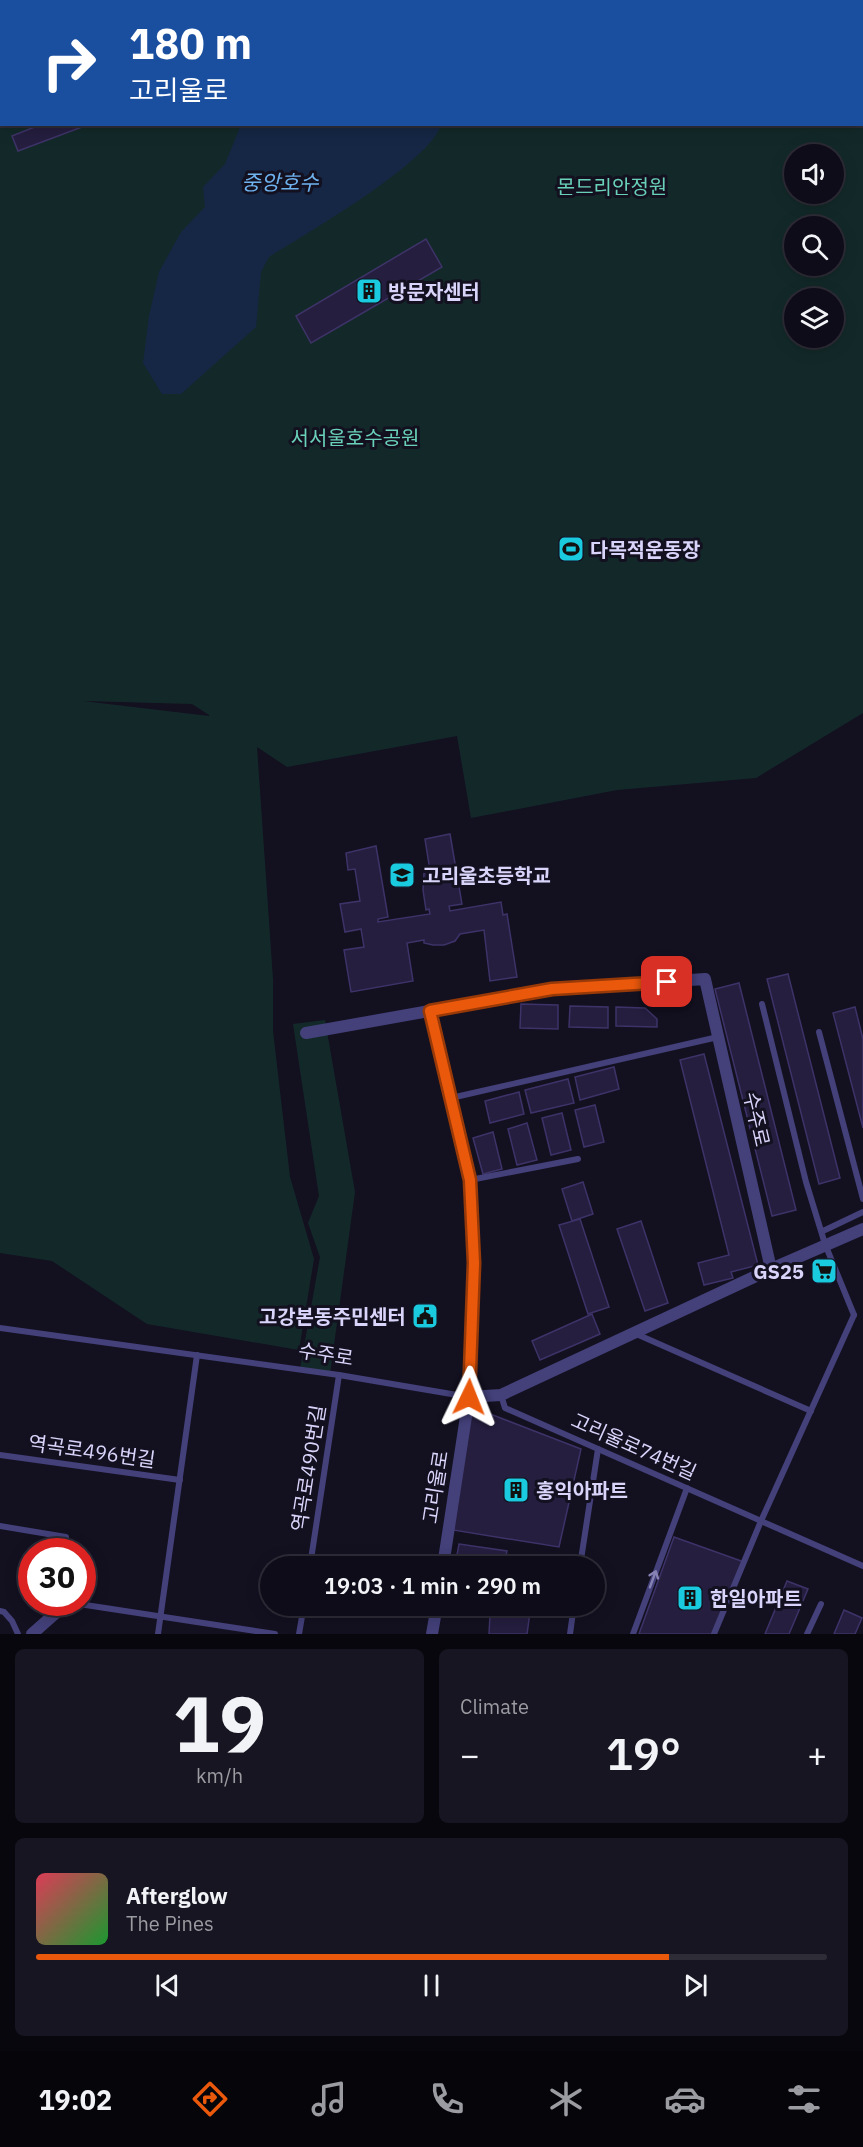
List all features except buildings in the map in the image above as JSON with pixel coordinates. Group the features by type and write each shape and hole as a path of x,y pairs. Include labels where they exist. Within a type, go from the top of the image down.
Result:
{"street":[{"name":"수주로","path":"430,1011 552,989 705,979 771,1269"},
{"path":"306,1033 430,1011"},
{"name":"고리울로","path":"430,1011 470,1180 474,1263 469,1397 445,1556"},
{"name":"수주로","path":"469,1397 501,1395 825,1244 863,1229"},
{"path":"33,1634 53,1616"},
{"path":"432,1634 435,1616"}],"lane":[{"path":"762,1004 806,1182 823,1231 825,1244 854,1315 863,1319"},
{"path":"819,1032 863,1199"},
{"path":"451,1098 718,1037"},
{"path":"470,1180 578,1159"},
{"path":"823,1231 863,1212"},
{"path":"714,1634 761,1521 854,1315"},
{"name":"수주로","path":"0,1328 197,1354 469,1397"},
{"path":"634,1333 811,1411"},
{"name":"역곡로496번길","path":"158,1634 197,1354"},
{"name":"역곡로490번길","path":"312,1556 339,1375"},
{"name":"고리울로74번길","path":"501,1395 506,1408 863,1566"},
{"path":"582,1556 598,1449"},
{"name":"역곡로496번길","path":"0,1455 180,1480"},
{"path":"633,1634 687,1488"},
{"path":"0,1526 66,1538"},
{"path":"807,1634 821,1604"},
{"path":"96,1607 274,1634"},
{"path":"0,1611 12,1621 18,1634"},
{"path":"299,1634 302,1616"},
{"path":"570,1634 572,1616"}],"green space":[{"name":"서서울호수공원","path":"0,126 863,126 863,713 756,778 617,790 471,818 457,736 287,767 257,747 273,979 273,1031 290,1177 314,1259 299,1350 147,1324 52,1261 0,1253","holes":["83,701 192,704 209,716"]},
{"path":"325,1020 355,1192 330,1374 300,1369 320,1257 308,1223 319,1196 293,1024"}],"water":[{"name":"중앙호수","path":"241,126 440,126 432,141 391,177 337,215 269,257 261,272 256,327 181,394 162,394 143,363 149,316 159,272 181,232 205,207 203,187 225,164"}],"place":[{"name":"방문자센터","path":"369,291"},
{"name":"다목적운동장","path":"571,549"},
{"name":"고리울초등학교","path":"402,875"},
{"name":"GS25","path":"824,1271"},
{"name":"고강본동주민센터","path":"425,1316"},
{"name":"홍익아파트","path":"516,1490"},
{"name":"한일아파트","path":"690,1598"}],"route":[{"path":"469,1397 474,1263 470,1180 430,1011 552,989 667,982"}],"park label":[{"name":"몬드리안정원","path":"612,186"}]}
